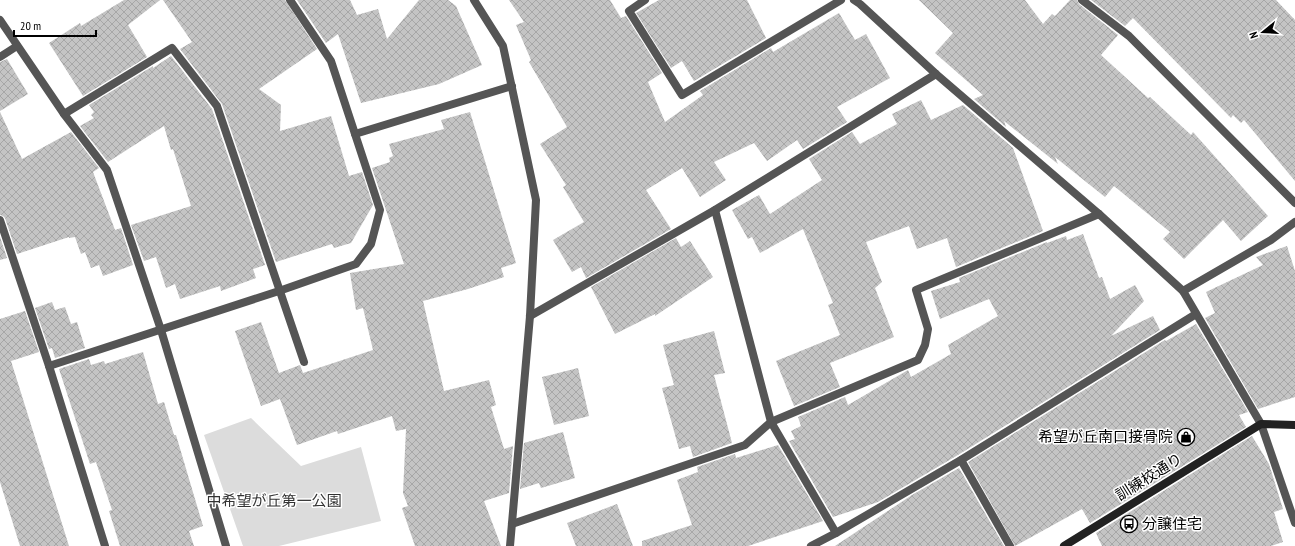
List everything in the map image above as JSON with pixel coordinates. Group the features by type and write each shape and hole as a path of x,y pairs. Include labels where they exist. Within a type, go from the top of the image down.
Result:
{"street":[{"path":"49,366 279,291 356,264 371,244 380,210 331,61 290,0"},
{"path":"474,0 503,46 536,200 530,316 510,546"},
{"path":"645,0 629,11 682,95 841,0"},
{"path":"1082,0 1129,36 1295,203"},
{"path":"859,1 936,74 1099,214 1183,291 1261,424 1295,523"},
{"path":"0,20 64,114 107,170 161,330 226,546"},
{"path":"0,57 17,46"},
{"path":"64,114 172,48 217,106 304,362"},
{"path":"530,316 715,210 936,74"},
{"path":"355,134 512,86"},
{"path":"715,210 771,422 836,533"},
{"path":"512,524 745,445 771,422 918,360 925,345 928,329 916,290 1099,214"},
{"path":"0,220 49,366 105,546"},
{"path":"1183,291 1271,240 1295,222"},
{"path":"811,546 961,460 1196,314"},
{"path":"1261,424 1295,425"},
{"name":"訓練校通り","path":"1064,546 1261,424"},
{"path":"961,460 1010,546"}],"green space":[{"name":"中希望が丘第一公園","path":"251,418 301,466 361,447 381,521 279,546 243,546 204,435"}],"building":[{"path":"124,0 160,0 128,25 147,57 83,96 49,43 80,23 81,26"},
{"path":"163,0 285,0 317,49 259,89 281,105 280,131 331,116 349,176 362,172 373,205 351,243 334,248 332,244 276,262 222,104 180,49 192,42"},
{"path":"297,0 350,0 357,15 378,9 387,39 419,0 448,0 456,6 482,65 439,84 361,103 338,34 326,43"},
{"path":"509,0 610,0 621,18 626,16 662,73 648,82 665,122 703,95 700,91 771,48 773,52 839,13 855,40 866,34 890,78 837,107 847,122 803,149 797,140 767,161 754,143 714,162 726,180 700,197 682,168 646,190 671,229 586,278 581,267 572,272 553,240 584,222 563,187 566,185 540,144 567,127 529,62 531,60 516,25 524,22"},
{"path":"659,0 747,0 766,38 694,81 682,61 671,68 636,13"},
{"path":"919,0 1025,0 1043,24 1052,14 1055,16 1070,0 1077,0 1079,4 1118,35 1101,55 1191,135 1193,132 1268,216 1241,241 1223,220 1184,259 1163,239 1170,232 1114,186 1105,197 1055,157 1058,164 1004,121 1006,127 974,99 983,95 935,53 953,33"},
{"path":"1091,0 1276,0 1295,20 1295,181 1244,120 1241,123 1233,115 1231,118 1133,18 1125,26"},
{"path":"171,56 212,109 265,265 253,269 256,278 221,291 220,286 180,299 175,284 166,288 156,257 144,261 131,225 191,206 164,126 108,162 80,126 94,118 91,115 94,112 89,105"},
{"path":"7,59 28,94 0,111 0,62"},
{"path":"921,100 931,120 963,105 1013,148 1043,231 956,267 947,238 917,249 909,226 866,242 882,282 875,288 894,337 830,363 840,387 794,406 776,361 840,335 828,305 833,303 803,229 760,253 752,237 748,239 732,210 759,195 770,214 822,180 809,159 852,132 860,144 897,124 892,114"},
{"path":"0,112 22,159 71,132 99,168 93,172 115,230 121,228 133,265 103,276 99,265 91,268 85,252 81,254 75,237 69,237 17,254 5,218 0,215"},
{"path":"470,112 516,263 501,268 504,277 468,289 423,301 444,391 489,380 496,405 491,407 504,449 513,446 509,493 484,501 501,546 415,546 402,508 408,506 403,493 406,429 396,431 392,416 338,434 337,431 297,445 280,399 261,406 235,331 261,322 279,373 300,365 303,373 373,350 363,308 356,310 350,273 404,264 372,168 390,162 389,158 393,156 389,144 444,129 441,120"},
{"path":"1083,234 1099,278 1102,277 1110,299 1135,285 1144,301 1111,336 1153,316 1160,330 958,455 878,502 833,517 789,441 795,439 791,431 801,426 798,417 845,397 848,405 908,370 911,377 951,354 948,345 998,316 989,299 940,319 931,291 960,282 959,278 1047,242 1066,236 1067,240"},
{"path":"0,237 7,258 0,260"},
{"path":"676,238 681,247 690,241 713,277 655,316 655,314 615,334 591,287"},
{"path":"1287,246 1295,271 1295,397 1258,409 1205,318 1215,313 1206,292 1263,265 1256,257"},
{"path":"52,302 55,310 65,307 71,324 77,322 85,348 55,358 52,348 49,349 35,308"},
{"path":"25,311 39,352 11,361 69,546 20,546 0,482 0,319"},
{"path":"1196,324 1248,412 1239,415 1246,427 1090,523 1082,509 1015,546 968,462 1165,340 1166,341"},
{"path":"714,331 725,373 714,375 732,443 693,457 690,446 679,449 662,388 674,385 663,345"},
{"path":"143,352 158,404 164,402 174,435 176,435 203,526 189,531 194,546 120,546 109,511 112,510 96,462 90,464 59,369 89,359 91,365 104,361 105,364"},
{"path":"578,368 589,416 554,425 542,377"},
{"path":"563,432 575,478 541,488 539,483 520,489 524,443"},
{"path":"1252,436 1269,464 1283,509 1274,512 1283,542 1271,546 1102,546 1096,533"},
{"path":"778,445 823,521 748,546 642,546 642,541 692,525 677,480 698,472 697,467 735,454 736,458"},
{"path":"959,468 1004,546 835,546 912,495"},
{"path":"617,504 633,546 576,546 567,523"}],"place":[{"name":"希望が丘南口接骨院","path":"1186,437"},
{"name":"分譲住宅","path":"1129,524"}]}
